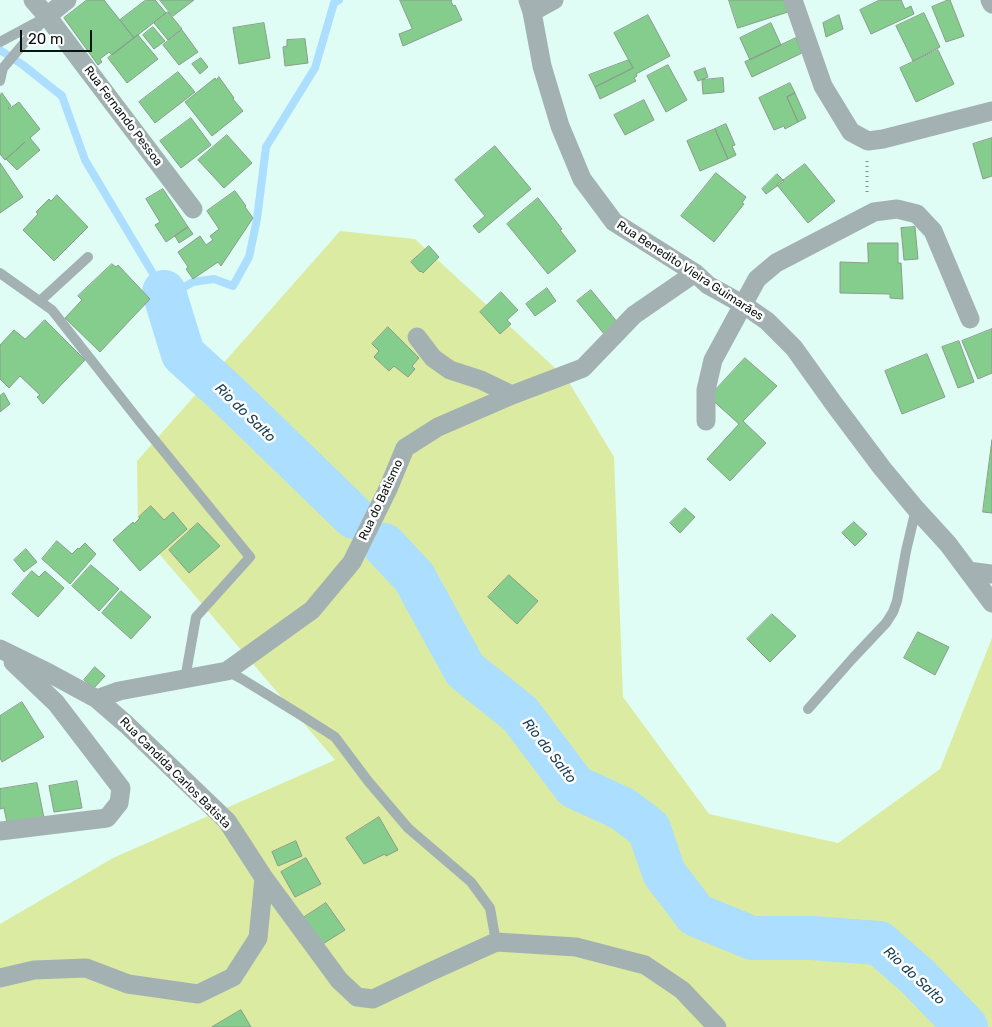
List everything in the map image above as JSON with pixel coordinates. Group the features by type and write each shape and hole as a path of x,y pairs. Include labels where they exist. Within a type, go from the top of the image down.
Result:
{"street":[{"name":"Rua Fernando Pessoa","path":"33,0 193,209"},
{"path":"47,16 67,0"},
{"path":"530,6 554,0"},
{"path":"793,0 823,86 851,132 868,141 883,139 992,111"},
{"path":"990,0 992,4"},
{"name":"Rua Benedito Vieira Guimarães","path":"530,6 542,66 560,126 582,179 614,222 695,273 708,285 744,305 767,321 794,348 882,468 948,544 992,603"},
{"path":"706,421 706,390 713,360 757,279 776,262 874,212 897,209 917,214 933,231 970,319"},
{"name":"Rua do Batismo","path":"97,699 119,691 151,684 227,671 312,610 352,562 388,489 405,448 438,427 512,395 583,368 634,315 695,273"},
{"path":"417,337 433,358 450,370 481,380 512,395"},
{"path":"968,571 992,574"},
{"path":"0,649 56,703 121,788 119,803 107,818 0,831"},
{"name":"Rua Candida Carlos Batista","path":"0,649 97,699 127,725 227,821 264,878 339,980 357,997 373,999 496,942"},
{"path":"0,978 34,970 86,968 128,984 198,994 233,978 258,938 264,878"},
{"path":"496,942 576,947 645,965 682,990 717,1027"}],"lane":[{"path":"0,42 47,16"},
{"path":"0,81 3,68 47,16"},
{"path":"40,301 88,257"},
{"path":"2,278 52,310 250,557 196,617 185,679"},
{"path":"808,709 894,612 916,509"},
{"path":"227,671 335,737 368,781 408,828 471,882 490,908 496,942"}],"path":[{"path":"866,217 868,141"}],"green space":[{"path":"340,231 415,239 567,379 614,457 623,697 709,814 838,843 940,769 992,638 992,1027 0,1027 0,924 113,858 335,760 138,529 137,461"}],"building":[{"path":"87,0 104,0 134,38 112,55 109,52 100,59 102,62 98,65 64,18"},
{"path":"146,0 155,0 166,13 134,38 120,20"},
{"path":"160,0 194,0 173,16"},
{"path":"400,0 452,0 453,6 455,5 462,20 403,46 399,34 412,29"},
{"path":"729,0 784,0 788,12 738,28"},
{"path":"880,0 901,0 905,9 911,6 914,14 871,34 860,10"},
{"path":"950,0 964,36 946,42 932,7"},
{"path":"168,12 182,29 168,40 154,23"},
{"path":"924,13 940,47 913,61 896,26"},
{"path":"648,15 670,56 636,74 637,76 634,78 636,81 600,99 595,87 633,68 614,33"},
{"path":"839,15 843,29 826,37 823,23"},
{"path":"264,23 270,58 239,64 233,28"},
{"path":"771,23 781,45 750,60 740,38"},
{"path":"153,27 165,41 154,49 143,35"},
{"path":"182,30 198,52 179,65 163,45"},
{"path":"138,35 158,59 127,83 108,58"},
{"path":"796,38 802,53 752,77 745,62"},
{"path":"305,39 308,63 285,66 283,47 287,46 287,40"},
{"path":"938,50 954,84 916,102 900,68"},
{"path":"201,58 208,67 200,74 192,64"},
{"path":"629,60 633,68 595,87 589,75"},
{"path":"668,65 687,100 666,112 647,76"},
{"path":"705,68 708,77 698,81 694,72"},
{"path":"178,72 195,92 155,123 139,102"},
{"path":"219,77 243,111 212,136 185,102 215,78 216,80"},
{"path":"723,78 724,92 703,94 702,80"},
{"path":"790,83 795,93 787,97 798,122 785,129 784,126 774,130 759,98"},
{"path":"2,93 11,106 9,109 19,102 40,129 30,138 40,150 17,170 0,154 0,95"},
{"path":"795,93 806,118 798,122 787,97"},
{"path":"644,100 654,120 625,135 614,115"},
{"path":"191,118 211,145 181,168 160,141"},
{"path":"726,124 735,145 732,146 736,155 728,159 715,129"},
{"path":"715,129 728,159 700,171 687,141"},
{"path":"227,135 252,163 224,188 198,160"},
{"path":"992,138 992,176 983,179 973,144"},
{"path":"495,146 531,189 479,233 473,226 485,216 455,180"},
{"path":"0,163 23,197 0,213"},
{"path":"805,164 835,201 808,223 777,185"},
{"path":"716,173 746,197 742,203 744,204 714,242 681,216"},
{"path":"777,174 784,181 766,194 762,189"},
{"path":"163,189 188,227 166,242 155,225 160,222 146,199"},
{"path":"235,191 253,218 221,266 218,262 193,279 178,252 200,236 206,245 213,240 210,236 219,229 207,211"},
{"path":"57,195 88,227 54,261 23,230 38,214 36,212 49,199 51,201"},
{"path":"538,198 576,251 548,274 507,224"},
{"path":"188,227 193,234 179,243 175,236"},
{"path":"915,227 918,259 904,260 901,228"},
{"path":"868,243 898,243 898,263 901,263 903,299 890,298 890,294 840,293 840,262 868,263"},
{"path":"429,246 439,257 423,273 411,262"},
{"path":"112,264 116,267 118,265 150,299 100,352 65,318 82,300 78,296"},
{"path":"547,288 556,301 535,316 526,304"},
{"path":"591,290 618,323 605,335 577,301"},
{"path":"501,292 518,310 507,320 511,324 500,334 480,312"},
{"path":"45,320 85,360 43,404 37,397 40,395 20,376 9,388 0,379 0,345 14,330 25,339"},
{"path":"388,327 419,358 412,366 415,369 408,377 394,366 389,371 374,357 379,351 372,344"},
{"path":"992,329 992,373 978,379 962,341"},
{"path":"959,341 974,382 958,388 942,347"},
{"path":"927,354 945,397 902,414 885,371"},
{"path":"745,358 777,386 743,421 766,443 730,481 707,459 739,424 709,397"},
{"path":"4,393 10,404 0,412 0,396"},
{"path":"992,440 992,513 983,512"},
{"path":"151,506 164,520 173,512 187,529 140,571 113,540 133,522 134,524"},
{"path":"685,508 695,517 680,533 670,523"},
{"path":"854,522 867,534 855,546 842,533"},
{"path":"198,523 220,546 189,573 169,550"},
{"path":"57,541 72,554 85,543 96,554 70,584 42,559"},
{"path":"26,549 37,562 24,572 14,560"},
{"path":"91,565 119,589 99,611 72,586"},
{"path":"32,571 39,577 45,571 64,588 38,617 12,594"},
{"path":"509,575 538,601 517,624 488,597"},
{"path":"121,591 151,617 131,639 102,613"},
{"path":"772,614 796,636 770,662 747,639"},
{"path":"918,632 949,647 935,675 904,658"},
{"path":"95,667 105,676 94,688 84,680"},
{"path":"22,702 44,737 2,762 0,758 0,716"},
{"path":"77,781 82,808 54,812 49,786"},
{"path":"37,783 44,818 7,823 4,808 0,809 0,789"},
{"path":"379,817 398,850 364,864 346,838"},
{"path":"296,841 302,856 278,866 272,852"},
{"path":"306,858 321,884 295,897 281,872"},
{"path":"326,903 345,930 321,945 303,918"},
{"path":"241,1010 251,1027 212,1027"}],"waterway":[{"path":"0,50 23,65 62,96 85,160 164,292 179,290 193,282 214,279 233,286 249,257 257,219 266,147 315,68 334,3 339,0"},
{"name":"Rio do Salto","path":"164,292 183,354 354,517"},
{"name":"Rio do Salto","path":"384,545 414,577 465,670 520,714 575,787 623,809 649,829 664,873 696,915 752,938 812,938 879,943 918,977 966,1027"}]}
